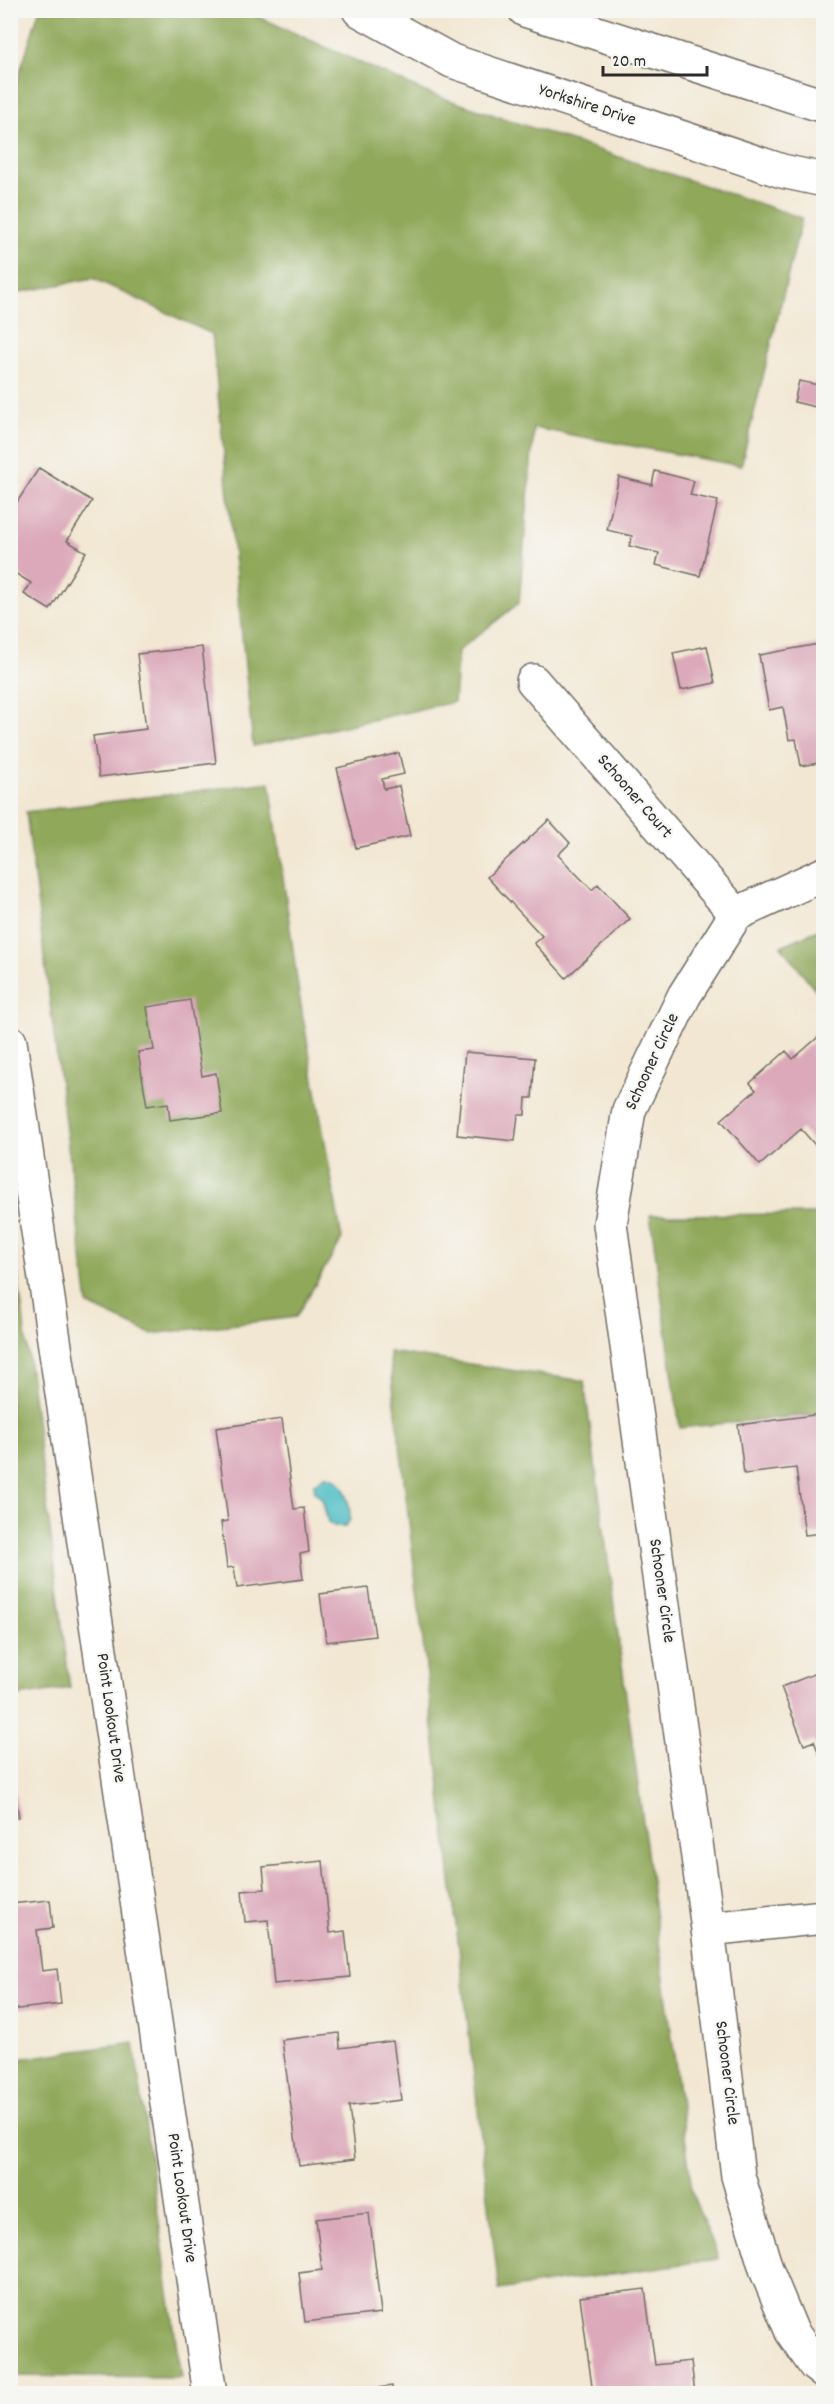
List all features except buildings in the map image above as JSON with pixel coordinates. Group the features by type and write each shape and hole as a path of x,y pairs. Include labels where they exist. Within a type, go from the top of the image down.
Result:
{"street":[{"name":"Yorkshire Drive","path":"359,10 452,61 782,171 824,180"},
{"path":"525,10 824,106"},
{"name":"Schooner Court","path":"532,681 736,914"},
{"path":"736,914 824,874"},
{"name":"Schooner Circle","path":"736,914 684,996 629,1110 610,1224 708,1929 738,2176 767,2272 792,2332 815,2365 824,2372"},
{"name":"Point Lookout Drive","path":"10,1042 210,2394"},
{"path":"708,1929 824,1917"}],"green space":[{"path":"39,11 246,11 425,92 802,218 741,466 534,428 519,603 458,651 454,702 253,746 212,334 93,278 11,294 11,100"},
{"path":"270,782 299,994 342,1239 296,1317 151,1334 88,1305 26,812"},
{"path":"823,928 823,999 781,946"},
{"path":"823,1214 823,1413 680,1428 650,1215"},
{"path":"11,1221 70,1688 10,1697"},
{"path":"389,1352 584,1381 693,2196 719,2259 499,2290"},
{"path":"134,2043 181,2378 11,2376 11,2060"}],"water":[{"path":"325,1476 337,1480 345,1491 350,1520 345,1526 334,1526 328,1522 322,1499 315,1492 314,1484"}]}
